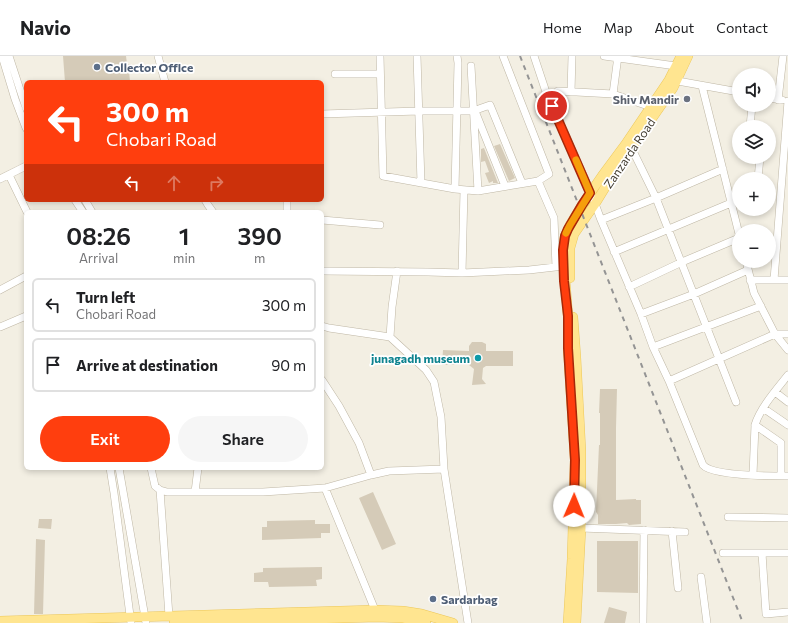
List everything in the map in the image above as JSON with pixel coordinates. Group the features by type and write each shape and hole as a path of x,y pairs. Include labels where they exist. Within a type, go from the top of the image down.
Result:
{"main road":[{"path":"568,623 572,559 575,460 568,348 568,316 560,266 565,236 570,225 590,193 625,145 650,107 672,80 681,56"},
{"name":"Zanzarda Road","path":"576,623 581,528 581,451 570,273 570,248 574,234 664,101 672,80 688,56"},
{"path":"0,621 145,620 375,610 426,623"},
{"path":"171,619 403,617 422,614 453,623"}],"street":[{"path":"2,56 24,123"},
{"path":"9,56 24,102"},
{"path":"158,56 165,80"},
{"path":"380,56 383,176 456,189 478,191 538,181 549,174 503,56"},
{"path":"417,56 421,182"},
{"path":"456,189 457,56"},
{"path":"534,56 546,92 595,204 701,461 706,468 712,471 785,476 781,443 755,425"},
{"path":"571,92 572,56"},
{"path":"604,56 676,66"},
{"path":"774,280 788,101 778,100 783,56"},
{"path":"613,94 618,57"},
{"path":"470,66 478,191"},
{"path":"0,77 7,74"},
{"path":"335,74 380,74"},
{"path":"672,80 732,91"},
{"path":"702,86 736,224"},
{"path":"558,91 613,94 650,107"},
{"path":"324,114 474,111 490,105 522,183"},
{"path":"474,111 505,186"},
{"path":"632,149 656,198 736,402"},
{"path":"0,179 24,167"},
{"path":"601,220 723,169"},
{"path":"9,175 26,210"},
{"path":"324,271 462,273 529,270 560,266 554,218 538,181"},
{"path":"462,273 464,190"},
{"path":"614,252 731,203"},
{"path":"324,220 380,225"},
{"path":"629,287 732,241"},
{"path":"641,314 694,294 748,270 754,293 775,334 788,350"},
{"path":"390,337 397,271"},
{"path":"0,290 24,277"},
{"path":"750,280 788,280"},
{"path":"654,347 761,306"},
{"path":"1,324 24,317"},
{"path":"324,327 390,337 426,370 434,382 441,417 444,469 468,623"},
{"path":"669,381 775,334 788,334"},
{"path":"753,475 755,425 757,418 787,376"},
{"path":"324,383 339,406 359,443 371,475"},
{"path":"775,392 788,402"},
{"path":"763,408 788,425"},
{"path":"781,443 788,440"},
{"path":"152,470 155,486 160,490 167,492 263,492 325,488 389,471 444,469"},
{"path":"110,470 130,620"},
{"path":"119,470 145,620"},
{"path":"195,492 198,470"},
{"path":"325,488 375,610"},
{"path":"160,490 171,619"},
{"path":"728,517 788,518"},
{"path":"581,528 685,532"},
{"path":"643,623 644,530"},
{"path":"672,531 678,588"},
{"path":"723,553 788,553"},
{"path":"762,553 766,614 788,612"},
{"path":"701,577 708,623"}],"building":[{"name":"Collector Office","path":"63,56 126,56 127,64 131,64 131,70 129,70 130,80 65,80"},
{"path":"500,144 515,178 509,181 494,146"},
{"path":"484,148 498,183 493,183 493,181 489,183 485,173 489,172 485,161 481,162 481,149"},
{"name":"junagadh museum","path":"472,342 482,342 486,344 486,351 513,351 513,366 486,366 483,368 482,379 486,384 472,385 474,369 469,365 442,365 443,350 469,351 469,346"},
{"path":"600,389 617,389 616,500 641,500 641,524 598,524 598,515 596,512 600,445"},
{"path":"373,492 396,544 382,550 359,498"},
{"path":"39,519 52,519 51,529 38,528"},
{"path":"315,520 315,524 330,524 330,533 321,533 321,538 262,540 262,527 267,527 267,521"},
{"path":"36,539 45,540 43,614 34,614"},
{"path":"597,541 638,541 638,593 597,592"},
{"path":"322,567 322,579 316,580 317,586 269,587 268,582 254,582 254,573 263,572 263,568"},
{"path":"609,607 627,612 625,623 604,623"}],"railway":[{"path":"520,56 743,623"}],"slow traffic":[{"path":"566,233 590,193 576,160"}],"place":[{"name":"Collector Office","path":"97,67"},
{"name":"Shiv Mandir","path":"687,99"},
{"name":"junagadh museum","path":"478,358"},
{"name":"Sardarbag","path":"433,599"}],"route":[{"path":"552,106 590,193 568,229 565,236 563,250 564,281 568,316 568,348 575,460 574,506"}]}
